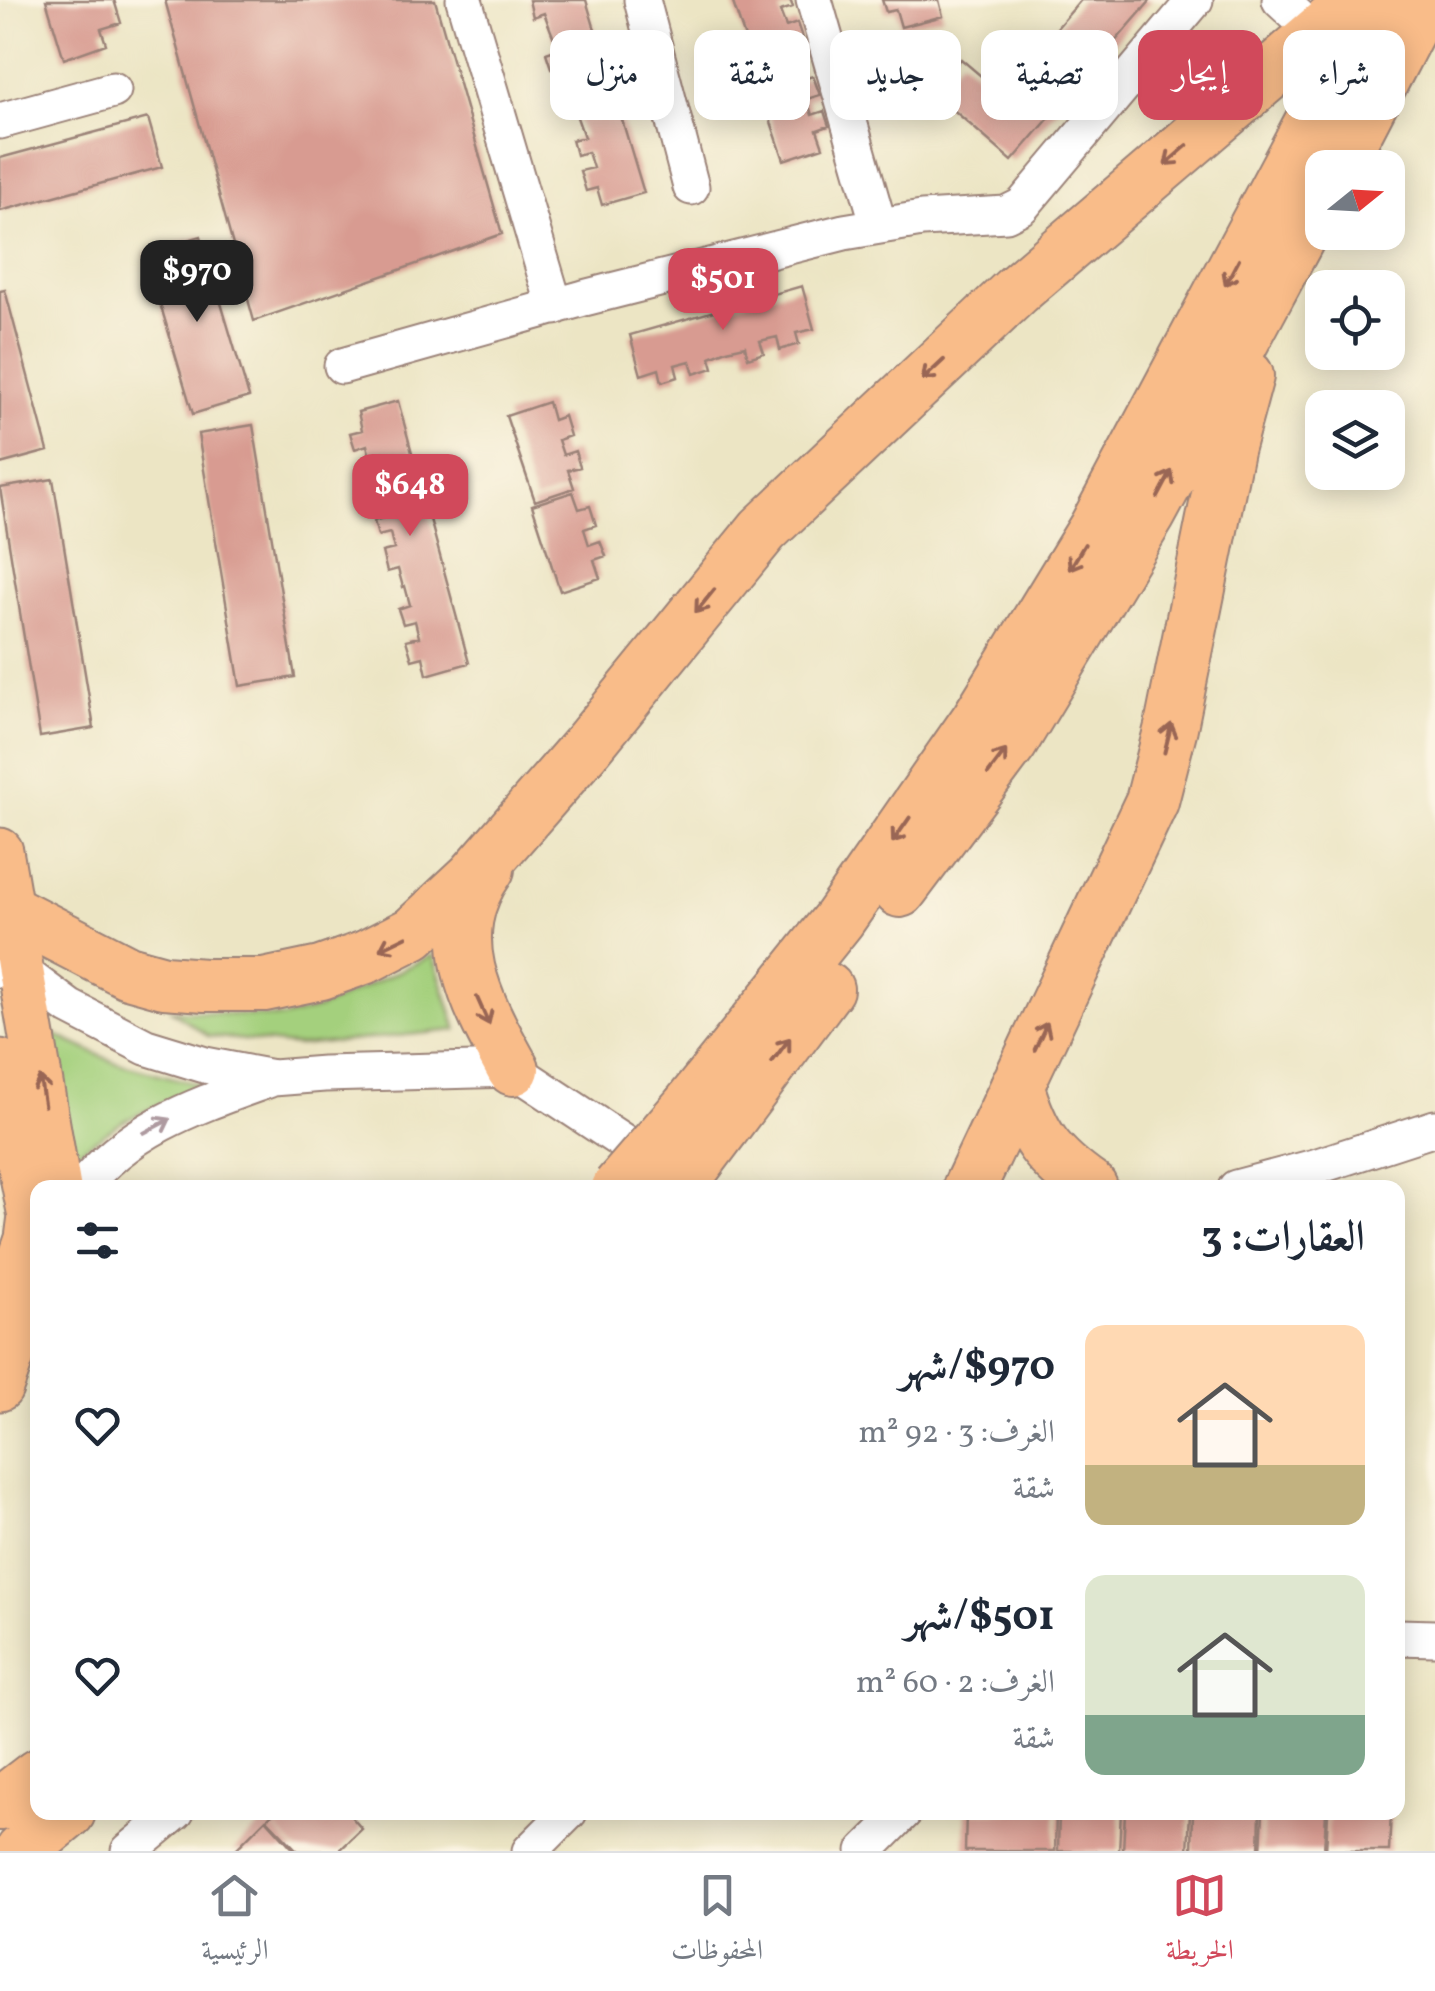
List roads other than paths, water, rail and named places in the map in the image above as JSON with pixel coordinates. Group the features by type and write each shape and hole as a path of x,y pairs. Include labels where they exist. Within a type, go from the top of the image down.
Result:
{"highway":[{"path":"12,912 128,972 164,982 264,985 321,973 366,957 413,933 473,877 587,746 763,530 1298,17 1356,0"},
{"path":"681,1180 706,1117 978,720 1095,528 1376,0"},
{"path":"1345,150 1424,0"},
{"path":"628,1180 706,1117 1012,743 1150,513 1305,226"},
{"path":"973,1180 1152,801 1171,727 1227,450 1268,295"},
{"path":"512,1069 468,975 464,931 468,902 517,826"},
{"path":"1018,1085 1027,1119 1038,1140 1079,1180"},
{"path":"0,1804 30,1782"},
{"path":"22,1851 59,1820"}],"main road":[{"path":"0,850 12,912 11,972 44,1180"},
{"path":"0,1062 43,1180"},
{"path":"0,1319 30,1224"},
{"path":"0,1388 30,1304"}],"street":[{"path":"464,0 555,306"},
{"path":"642,0 691,186"},
{"path":"814,0 879,226"},
{"path":"342,366 555,306 844,232 922,219 1006,214 1022,206 1195,0"},
{"path":"0,121 113,90"},
{"path":"11,972 146,1047 206,1066 273,1078 512,1069 657,1163 677,1180"},
{"path":"52,1180 98,1168 122,1146 150,1129 273,1078"},
{"path":"1266,1180 1435,1128"},
{"path":"1405,1637 1435,1638"},
{"path":"129,1851 166,1820"},
{"path":"158,1851 184,1820"},
{"path":"530,1851 561,1820"},
{"path":"864,1851 896,1820"}]}
